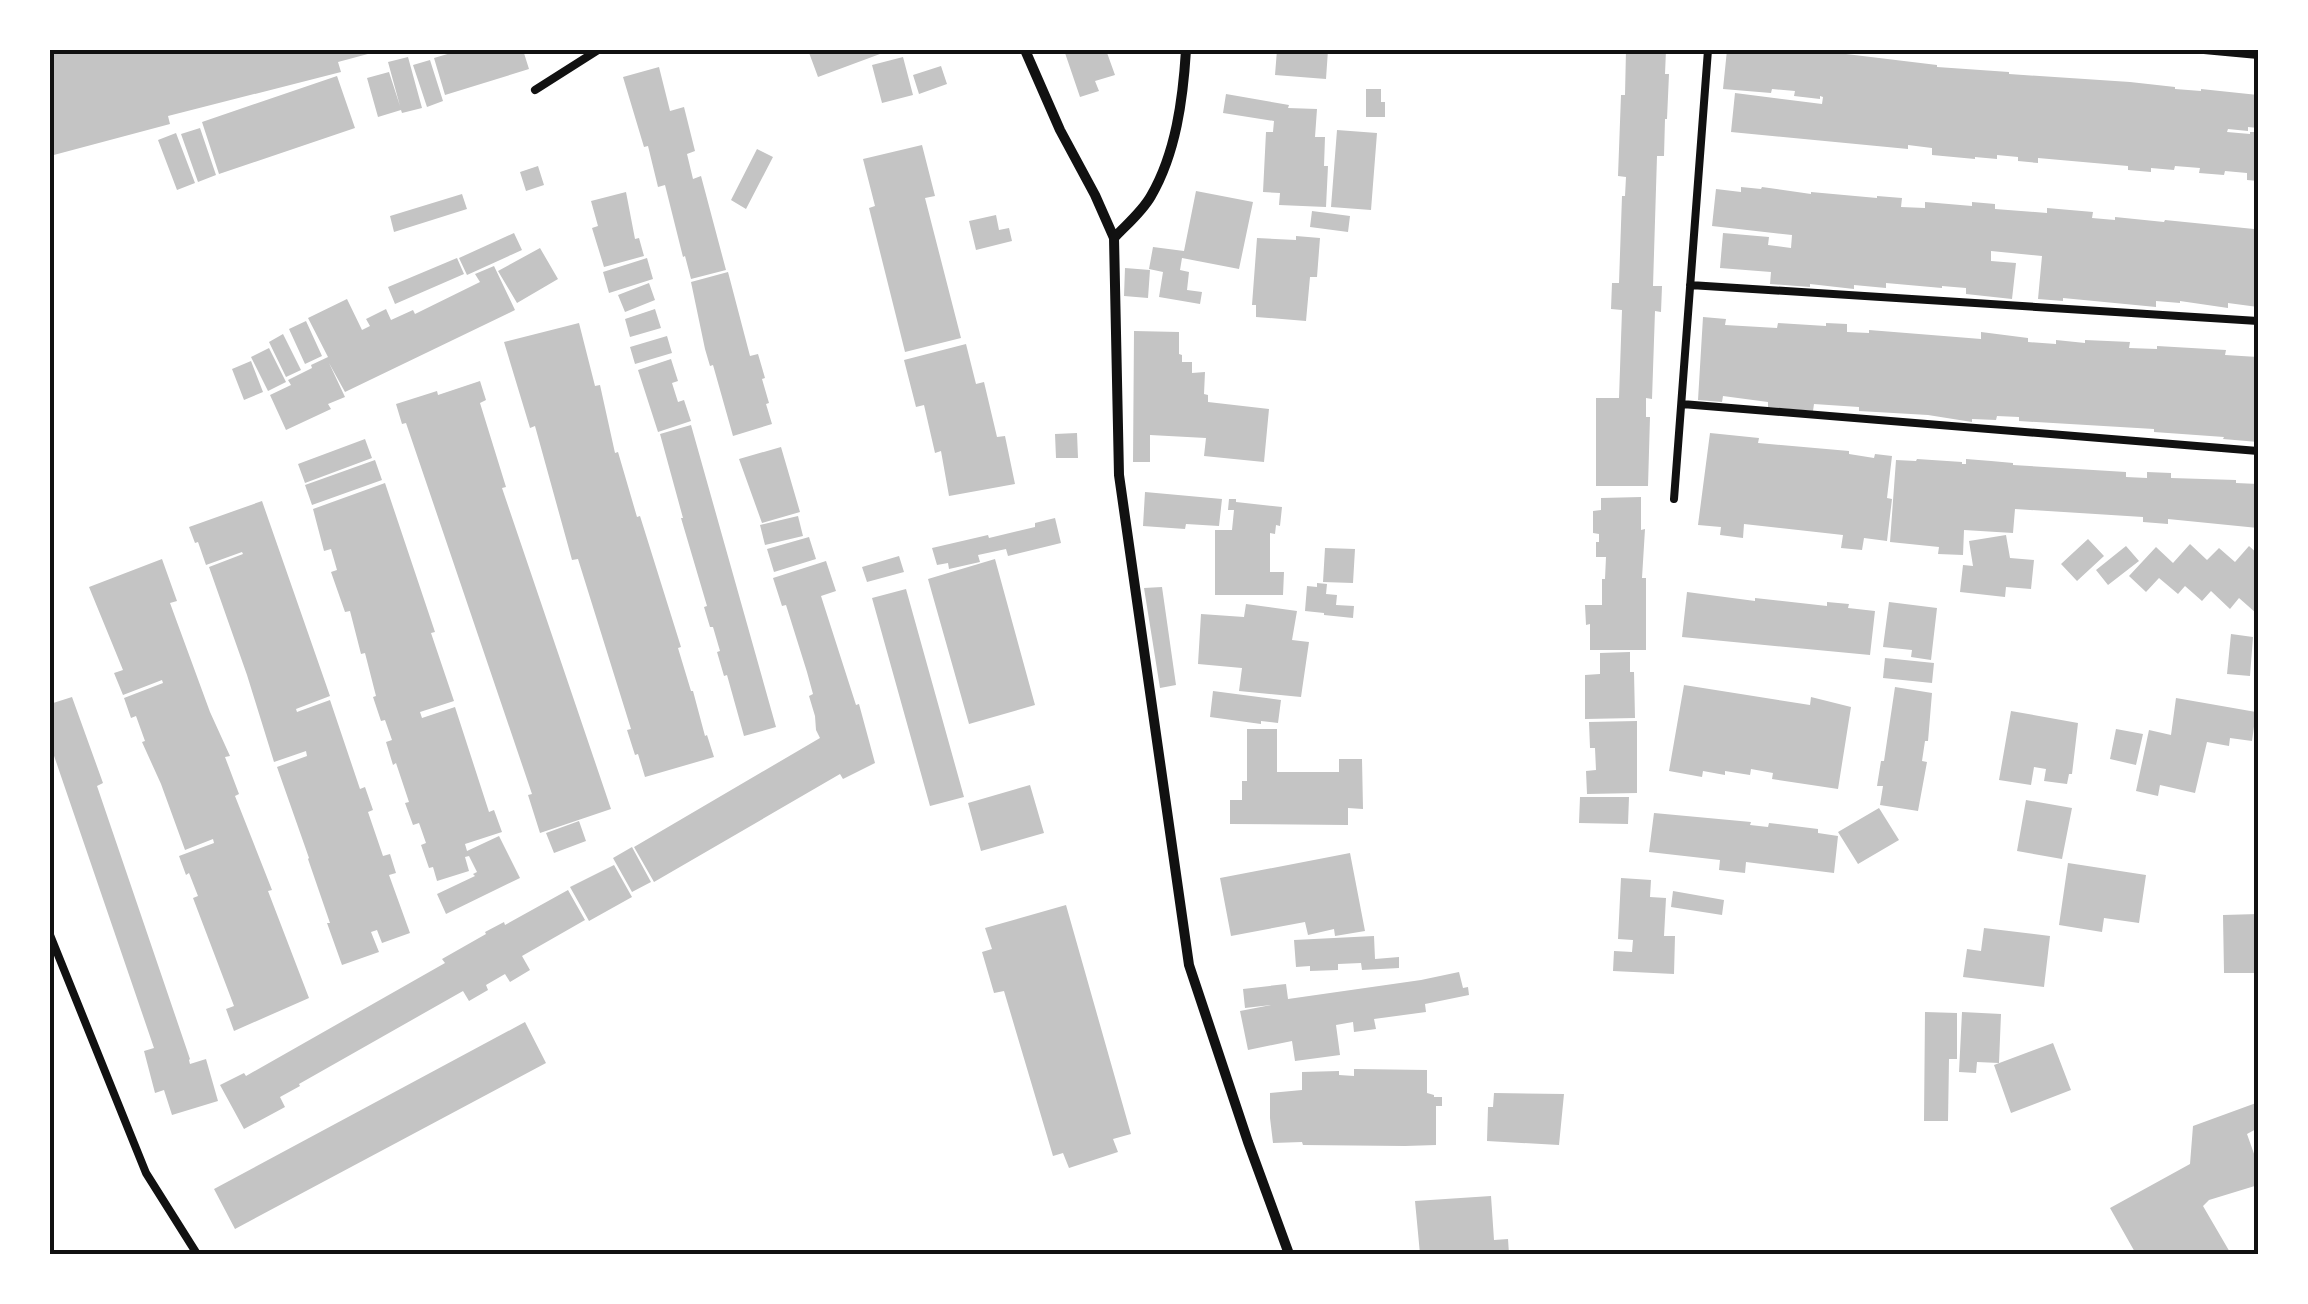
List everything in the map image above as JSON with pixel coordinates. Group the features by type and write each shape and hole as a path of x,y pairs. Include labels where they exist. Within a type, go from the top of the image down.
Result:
{"street":[{"path":"1025,50 1114,238 1119,475 1189,965 1289,1254"},
{"path":"1114,238 1150,199 1165,163 1180,107 1186,50"}],"lane":[{"path":"535,90 598,50"},
{"path":"1674,499 1708,50"},
{"path":"2204,50 2258,55"},
{"path":"1690,285 2258,321"},
{"path":"1682,404 2258,452"},
{"path":"50,935 146,1173 198,1254"}],"building":[{"path":"50,50 379,51 338,62 341,72 168,116 170,124 50,156"},
{"path":"461,50 523,50 529,69 445,95 434,58"},
{"path":"808,50 879,50 880,54 818,77"},
{"path":"1064,50 1106,50 1115,75 1095,81 1099,91 1080,97"},
{"path":"1277,50 1328,50 1326,79 1275,75"},
{"path":"1626,50 1666,50 1667,119 1664,156 1657,156 1653,286 1662,286 1661,312 1655,311 1652,399 1646,398 1646,417 1650,417 1648,486 1596,486 1596,398 1619,398 1622,310 1611,309 1612,283 1619,283 1625,196 1626,177 1618,176"},
{"path":"1727,50 1813,50 1937,67 2258,95 2258,128 2227,132 2258,132 2258,181 2247,180 2247,173 2199,173 2200,168 2175,166 2174,170 2151,168 2151,172 2128,170 2128,166 2038,158 2038,163 1997,155 1997,159 1975,159 1932,155 1932,148 1908,145 1908,149 1731,132 1735,93 1822,104 1823,97 1794,96 1795,91 1772,89 1771,93 1723,89"},
{"path":"408,57 422,108 378,117 367,78 389,72 400,106 388,62"},
{"path":"903,57 913,95 882,103 872,65"},
{"path":"430,60 443,101 427,107 413,65"},
{"path":"941,66 947,84 919,94 913,75"},
{"path":"659,67 670,111 684,107 695,151 687,154 693,179 701,176 726,270 691,279 665,185 658,187 623,77"},
{"path":"337,76 355,128 219,174 202,122"},
{"path":"1366,89 1381,89 1385,117 1366,117"},
{"path":"1226,94 1289,105 1288,108 1317,109 1315,137 1325,137 1324,166 1328,166 1326,207 1279,205 1280,193 1263,192 1266,132 1273,132 1274,121 1223,113"},
{"path":"200,128 216,175 198,182 181,134"},
{"path":"1337,130 1377,133 1371,210 1331,207"},
{"path":"176,133 195,183 177,190 158,140"},
{"path":"922,145 935,196 925,198 961,338 905,352 869,208 875,206 863,159"},
{"path":"757,149 773,157 746,209 731,200"},
{"path":"538,166 544,185 526,191 520,172"},
{"path":"1741,187 1902,198 1901,207 1925,208 1925,202 1972,206 1972,202 1995,204 1995,209 2093,212 2092,218 2115,220 2165,220 2254,229 2254,224 2258,225 2258,307 2156,301 2156,307 2038,299 2042,256 1991,251 1991,261 2016,263 2012,299 1966,294 1966,288 1942,286 1886,283 1886,288 1854,285 1854,289 1770,284 1771,272 1720,268 1723,233 1769,237 1768,245 1791,248 1792,235 1712,226 1716,189 1741,192"},
{"path":"1196,191 1253,202 1239,269 1182,258 1180,270 1189,272 1187,290 1202,292 1200,304 1159,297 1163,272 1149,269 1153,247 1184,251"},
{"path":"626,192 635,239 639,238 644,256 604,267 592,228 598,226 591,201"},
{"path":"462,194 467,209 394,232 390,216"},
{"path":"1312,211 1350,216 1348,232 1310,227"},
{"path":"996,215 999,230 1009,228 1012,241 976,250 969,221"},
{"path":"514,233 522,250 467,275 459,258"},
{"path":"1296,236 1320,238 1317,277 1310,277 1306,321 1256,317 1256,305 1252,305 1257,238 1296,240"},
{"path":"540,248 558,279 517,303 498,271"},
{"path":"457,258 464,274 395,304 388,287"},
{"path":"647,258 653,279 609,293 603,272"},
{"path":"494,266 515,310 345,392 329,363 345,397 328,404 331,409 286,430 270,395 291,385 288,380 328,357 308,318 347,299 362,330 370,326 366,319 386,309 391,320 413,310 415,314 480,282 475,274"},
{"path":"1125,268 1150,270 1148,298 1124,296"},
{"path":"728,272 750,356 758,354 765,378 762,379 772,424 733,436 705,349 691,282"},
{"path":"649,283 655,300 625,312 618,295"},
{"path":"655,309 661,328 630,337 625,319"},
{"path":"1703,317 1726,319 1725,325 1777,328 1778,323 1847,324 1847,332 1869,330 1981,339 1981,332 2028,338 2028,342 2130,342 2129,348 2226,350 2225,355 2258,357 2258,442 2154,429 2019,421 2019,417 1997,416 1996,420 1972,422 1859,411 1859,407 1814,404 1813,411 1768,407 1768,402 1723,396 1722,402 1698,400"},
{"path":"306,321 322,356 305,364 289,329"},
{"path":"579,323 595,386 600,385 615,453 618,452 637,517 640,516 714,757 645,777 627,730 631,729 578,559 572,560 535,426 530,428 504,342"},
{"path":"1134,331 1179,332 1182,362 1192,362 1192,373 1205,372 1204,394 1208,395 1208,402 1269,409 1264,462 1204,456 1206,438 1150,435 1150,462 1133,462"},
{"path":"283,334 301,370 286,377 269,342"},
{"path":"667,336 672,353 635,364 630,347"},
{"path":"966,344 976,384 984,382 997,437 1005,436 1015,484 949,496 941,451 935,453 924,405 916,407 904,360"},
{"path":"269,348 286,382 268,391 251,357"},
{"path":"671,359 678,381 672,383 678,402 684,400 691,421 658,432 638,370"},
{"path":"251,361 263,392 244,400 232,369"},
{"path":"480,381 486,400 480,403 506,487 502,488 611,809 540,833 528,795 532,794 406,423 402,424 396,404"},
{"path":"691,425 776,727 744,736 704,607 707,606 660,434"},
{"path":"1077,433 1078,458 1056,458 1055,434"},
{"path":"1710,433 1759,438 1758,443 1849,451 1874,458 1875,454 1892,456 1887,541 1864,538 1862,550 1841,548 1843,535 1744,524 1743,538 1720,535 1721,527 1698,525"},
{"path":"365,439 372,458 305,483 298,464"},
{"path":"781,447 800,512 762,523 739,459"},
{"path":"1966,459 2126,472 2126,477 2147,478 2147,472 2171,473 2171,478 2258,484 2258,528 2168,519 2168,524 2143,522 2143,517 2015,509 2013,533 1964,530 1963,555 1938,554 1939,547 1890,542 1896,460 1966,464"},
{"path":"375,460 382,480 312,505 305,485"},
{"path":"385,483 454,701 420,712 422,718 455,707 489,812 494,810 502,832 465,844 467,851 499,836 520,878 446,914 437,894 477,872 469,856 465,857 469,871 437,881 433,867 429,868 421,845 426,843 419,823 413,825 405,803 409,802 386,742 392,740 373,697 376,696 365,653 361,654 350,611 345,612 331,572 337,570 331,549 324,551 313,509"},
{"path":"1145,492 1222,499 1219,526 1143,526"},
{"path":"1641,497 1646,650 1590,650 1585,605 1602,605 1606,557 1596,557 1599,534 1593,533 1593,511 1601,510 1601,498"},
{"path":"1229,499 1282,507 1280,526 1276,525 1275,534 1270,533 1270,572 1284,572 1283,595 1215,595 1215,530 1232,530 1234,510 1228,510"},
{"path":"262,501 330,696 296,709 297,712 330,700 360,789 365,787 373,810 368,812 383,856 390,854 396,873 389,875 410,933 382,943 377,930 371,932 379,952 342,965 277,767 307,756 306,751 274,762 209,567 243,554 206,565 189,527"},
{"path":"798,516 803,536 765,545 760,525"},
{"path":"1055,518 1061,543 1008,556 1006,549 978,555 980,562 949,569 948,563 937,565 932,548 1035,527 1035,523"},
{"path":"2006,535 2010,558 2034,560 2031,589 2006,587 2005,597 1960,592 1963,565 1973,566 1969,541"},
{"path":"809,537 816,559 774,572 767,549"},
{"path":"2088,539 2104,556 2077,581 2061,564"},
{"path":"2190,544 2207,560 2219,548 2235,562 2249,546 2258,554 2256,613 2239,598 2230,609 2211,591 2202,601 2185,586 2178,594 2159,578 2146,592 2129,576 2156,547 2173,563"},
{"path":"2126,546 2139,561 2108,585 2096,570"},
{"path":"1325,548 1355,549 1353,583 1323,582"},
{"path":"899,556 904,572 867,582 862,567"},
{"path":"162,559 177,601 170,603 230,756 225,757 239,794 235,796 309,998 234,1031 226,1009 234,1006 193,898 198,896 179,856 214,843 213,839 185,850 142,742 145,741 136,716 131,718 124,698 163,683 162,680 123,695 114,673 123,670 89,587"},
{"path":"995,559 1035,705 969,724 928,579"},
{"path":"826,561 836,591 821,596 875,763 843,779 840,774 654,882 634,847 820,738 807,672 786,605 782,606 773,578"},
{"path":"1317,583 1327,584 1326,594 1337,595 1336,605 1354,606 1353,618 1305,611 1307,586 1317,587"},
{"path":"1162,587 1176,685 1160,688 1144,588"},
{"path":"906,589 964,797 930,806 872,598"},
{"path":"1687,592 1755,601 1849,604 1848,608 1875,611 1870,655 1682,637"},
{"path":"1889,602 1937,608 1931,660 1911,657 1912,650 1883,647"},
{"path":"1246,604 1297,611 1292,640 1309,642 1301,697 1239,691 1242,668 1198,664 1201,614 1244,617"},
{"path":"2231,634 2253,637 2250,676 2227,674"},
{"path":"1630,652 1635,718 1585,719 1585,675 1600,674 1600,653"},
{"path":"1885,658 1934,663 1932,683 1883,678"},
{"path":"1684,685 1810,705 1811,697 1851,707 1838,789 1772,779 1773,773 1751,769 1750,775 1703,771 1702,777 1669,771"},
{"path":"1895,687 1932,693 1928,741 1922,761 1927,762 1918,811 1880,805 1883,786 1877,786"},
{"path":"1213,691 1281,700 1278,723 1210,717"},
{"path":"72,697 103,783 97,786 190,1064 206,1059 218,1101 172,1115 164,1090 155,1093 144,1051 154,1048 50,744 50,704"},
{"path":"2176,698 2256,712 2252,741 2230,738 2229,746 2207,742 2195,793 2160,785 2158,796 2136,791 2149,730 2171,735"},
{"path":"2011,711 2078,723 2072,774 2067,784 2044,781 2046,769 2034,767 2031,785 1999,780"},
{"path":"1637,721 1637,793 1587,794 1586,771 1596,770 1589,722"},
{"path":"1247,729 1277,729 1277,772 1339,772 1339,759 1362,759 1363,809 1348,808 1348,825 1230,824 1230,800 1242,800 1242,781 1247,781"},
{"path":"2116,729 2143,734 2136,765 2110,759"},
{"path":"1030,785 1044,833 981,851 968,803"},
{"path":"1580,797 1629,797 1628,824 1579,823"},
{"path":"2026,800 2072,808 2062,859 2017,851"},
{"path":"1879,808 1899,840 1858,864 1838,832"},
{"path":"1654,813 1818,829 1818,833 1838,836 1834,873 1746,862 1745,873 1719,870 1720,860 1649,852"},
{"path":"579,821 586,841 554,853 546,833"},
{"path":"632,847 651,882 632,892 613,858"},
{"path":"1350,853 1365,931 1335,936 1334,929 1308,935 1305,922 1231,936 1220,878"},
{"path":"2068,863 2146,875 2139,923 2104,918 2102,932 2059,925"},
{"path":"614,865 632,897 589,921 570,887"},
{"path":"1621,878 1651,880 1650,897 1666,898 1664,936 1675,936 1674,974 1613,971 1614,951 1632,952 1633,940 1618,939"},
{"path":"568,890 585,920 522,956 530,970 510,982 505,974 469,1001 463,991 299,1084 280,1097 285,1107 244,1129 220,1085 244,1073 246,1076 445,963 442,959 485,932"},
{"path":"1673,891 1724,900 1722,915 1671,907"},
{"path":"1066,905 1131,1134 1113,1139 1118,1152 1069,1168 1063,1153 1053,1156 1004,991 994,993 982,952 992,949 985,928"},
{"path":"2258,914 2258,973 2224,973 2223,915"},
{"path":"1984,928 2050,936 2044,987 1963,977 1967,949 1981,951"},
{"path":"1374,936 1375,959 1399,957 1399,968 1362,970 1361,963 1338,964 1338,970 1296,967 1294,940"},
{"path":"1459,972 1469,995 1425,1004 1426,1012 1374,1019 1376,1029 1354,1032 1353,1022 1336,1025 1340,1055 1295,1061 1292,1041 1248,1050 1240,1011 1271,1005 1245,1008 1243,989 1286,984 1288,999"},
{"path":"1925,1012 1957,1013 1957,1059 1949,1059 1948,1121 1924,1121"},
{"path":"1962,1012 2001,1014 1999,1063 1977,1062 1976,1073 1959,1072"},
{"path":"525,1022 546,1063 235,1229 214,1189"},
{"path":"2053,1043 2071,1090 2011,1113 1994,1065"},
{"path":"1354,1069 1427,1070 1427,1093 1442,1097 1442,1106 1436,1106 1436,1145 1273,1143 1270,1093 1302,1090 1302,1072 1339,1071 1339,1075 1354,1076"},
{"path":"1494,1093 1564,1094 1559,1145 1487,1141 1488,1107 1493,1107"},
{"path":"2256,1103 2258,1128 2247,1134 2258,1165 2258,1185 2209,1200 2203,1206 2231,1254 2136,1254 2110,1208 2190,1164 2193,1126"},
{"path":"1491,1196 1494,1240 1508,1239 1509,1254 1420,1254 1415,1201"}]}
